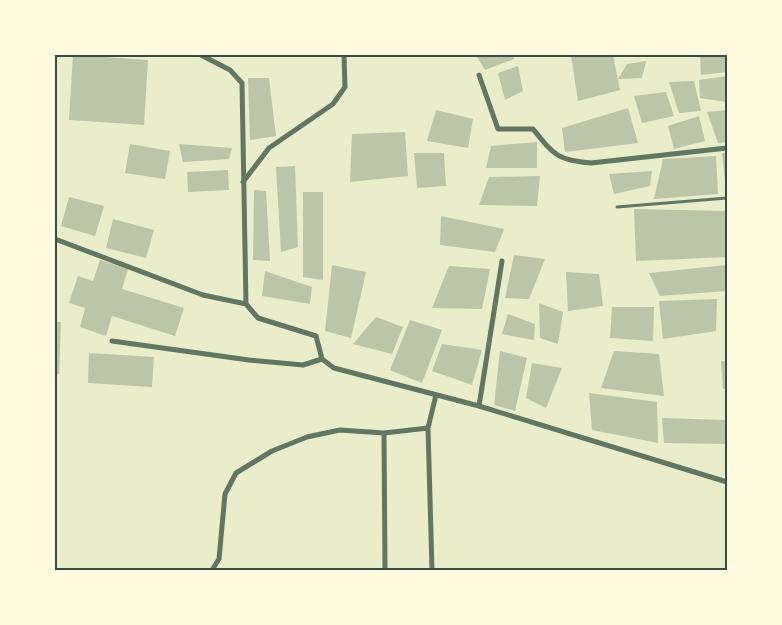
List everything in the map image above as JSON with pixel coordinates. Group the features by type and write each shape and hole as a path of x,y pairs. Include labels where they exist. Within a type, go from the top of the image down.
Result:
{"street":[{"path":"201,55 230,70 242,83 246,304"},
{"path":"243,182 269,148 333,104 346,87 344,55"},
{"path":"479,76 498,129 532,129 554,154 569,162 591,164 727,148"},
{"path":"55,239 203,295 246,304 258,318 316,336 322,358 334,368 479,406 727,482"},
{"path":"479,406 502,261"},
{"path":"112,341 249,360 303,365 322,358"},
{"path":"432,570 428,428 436,395"},
{"path":"212,570 219,559 225,494 236,473 272,451 307,437 340,430 384,433 428,428"},
{"path":"384,433 385,570"}],"lane":[{"path":"618,207 727,198"}],"building":[{"path":"73,55 148,60 144,125 69,120"},
{"path":"476,55 513,55 514,59 485,70"},
{"path":"571,55 613,55 620,90 578,101"},
{"path":"700,55 727,55 727,72 701,75"},
{"path":"646,61 642,78 618,79 627,64"},
{"path":"518,66 523,91 505,100 498,73"},
{"path":"727,76 727,102 700,98 699,80"},
{"path":"248,78 269,78 276,136 250,140"},
{"path":"694,81 701,111 679,113 669,82"},
{"path":"666,92 674,116 642,123 634,96"},
{"path":"628,108 638,143 565,152 562,128"},
{"path":"436,110 473,119 468,148 427,141"},
{"path":"727,110 727,142 718,143 707,112"},
{"path":"699,116 705,141 674,149 668,126"},
{"path":"405,132 408,176 350,182 352,134"},
{"path":"537,142 537,168 486,168 491,146"},
{"path":"130,144 170,151 165,179 125,173"},
{"path":"179,144 232,148 229,159 183,162"},
{"path":"414,153 444,153 446,186 417,188"},
{"path":"722,153 727,153 727,192 726,192"},
{"path":"716,156 718,194 654,199 663,159"},
{"path":"295,166 298,247 281,252 276,167"},
{"path":"228,170 229,190 188,192 187,172"},
{"path":"652,171 650,186 614,194 609,174"},
{"path":"540,176 537,206 479,205 489,177"},
{"path":"254,190 266,191 270,261 253,260"},
{"path":"303,192 323,192 323,280 303,277"},
{"path":"69,197 104,206 95,236 61,226"},
{"path":"634,209 727,211 727,257 636,261"},
{"path":"441,216 504,229 495,252 440,245"},
{"path":"113,219 154,230 146,258 106,248"},
{"path":"514,255 545,259 529,299 505,298"},
{"path":"100,260 128,269 122,289 184,308 175,336 112,316 106,336 80,327 85,308 69,303 78,276 93,281"},
{"path":"332,265 366,272 351,338 325,331"},
{"path":"727,265 727,291 660,296 649,273"},
{"path":"449,266 490,269 482,309 432,308"},
{"path":"265,271 312,287 310,304 262,296"},
{"path":"566,272 599,274 603,306 568,311"},
{"path":"717,299 716,331 663,339 659,301"},
{"path":"539,303 563,312 558,344 540,338"},
{"path":"612,307 654,307 653,341 610,338"},
{"path":"508,314 535,324 534,340 502,334"},
{"path":"376,317 403,327 392,354 353,344"},
{"path":"410,320 442,330 422,383 390,370"},
{"path":"55,322 61,322 59,374 55,374"},
{"path":"442,344 482,350 472,385 432,371"},
{"path":"500,351 527,358 515,411 494,405"},
{"path":"614,351 659,354 664,396 601,388"},
{"path":"89,353 154,357 152,387 88,383"},
{"path":"721,361 727,361 727,389 723,389"},
{"path":"532,363 562,368 546,408 526,398"},
{"path":"589,393 657,402 658,443 592,430"},
{"path":"662,418 727,420 727,444 664,443"}]}
